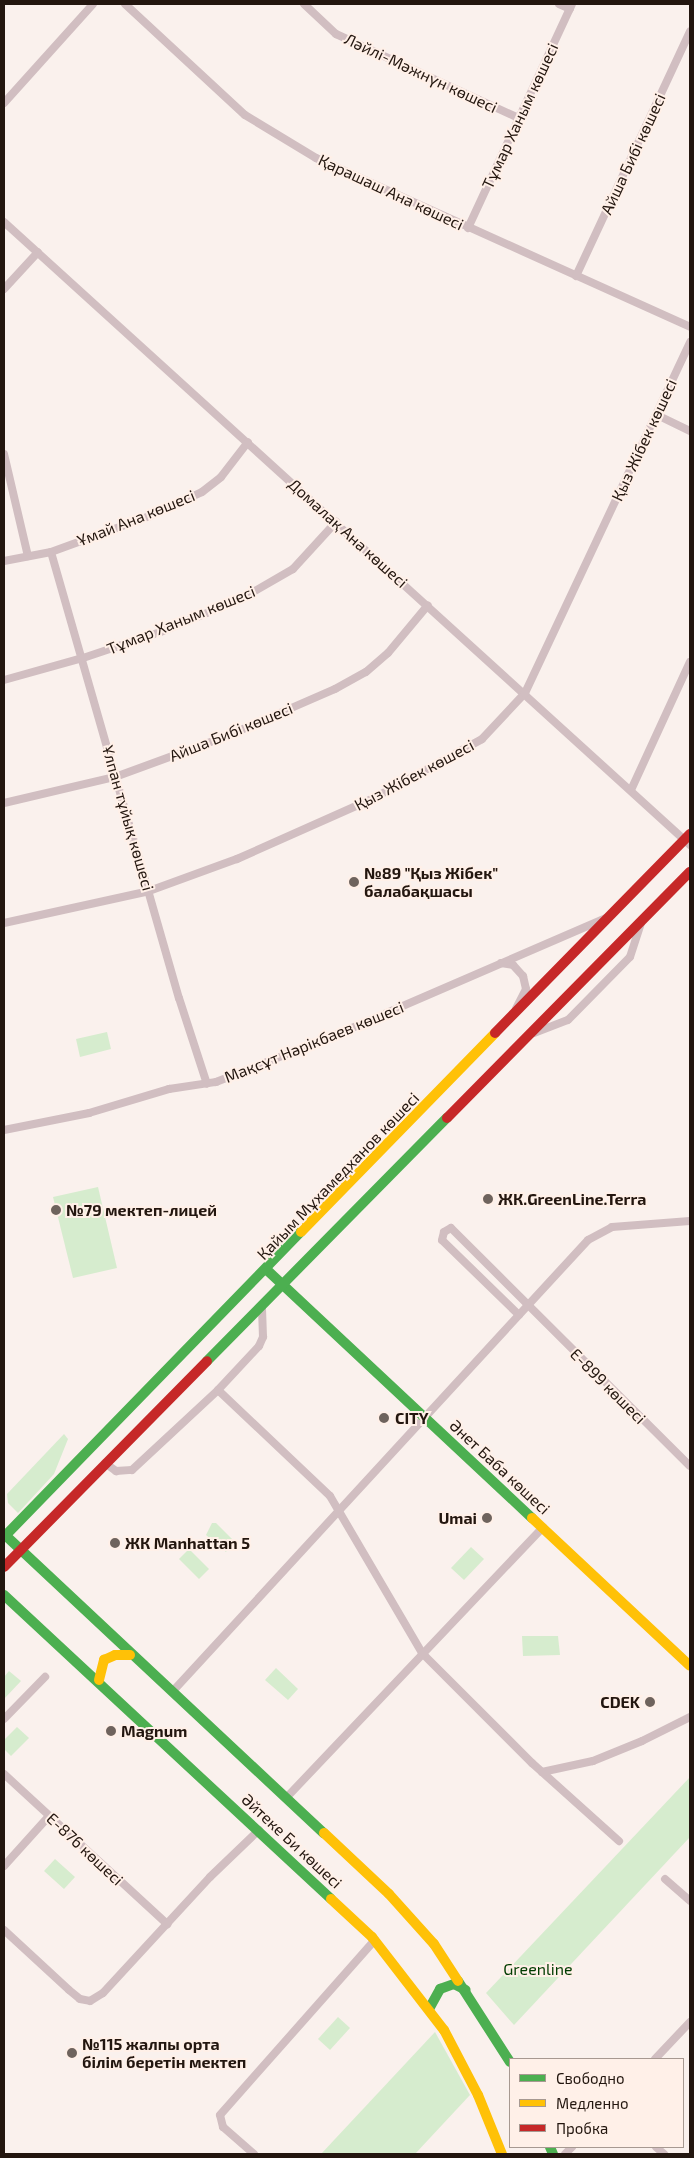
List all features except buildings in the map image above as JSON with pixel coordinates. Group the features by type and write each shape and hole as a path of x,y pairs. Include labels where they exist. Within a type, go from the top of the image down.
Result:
{"street":[{"path":"4,103 93,4"},
{"name":"Қарашаш Ана көшесі","path":"125,4 245,115 316,158 690,327"},
{"name":"Ләйлі-Мәжнүн көшесі","path":"304,4 336,34 519,118"},
{"path":"559,4 571,6"},
{"name":"Тұмар Ханым көшесі","path":"468,228 571,6"},
{"name":"Айша Бибі көшесі","path":"576,276 690,31"},
{"name":"Домалақ Ана көшесі","path":"4,222 631,790 689,839"},
{"path":"4,290 38,252"},
{"name":"Қыз Жібек көшесі","path":"4,923 149,891 294,836 397,786 482,738 525,693 690,342"},
{"path":"657,415 690,431"},
{"name":"Ұмай Ана көшесі","path":"4,561 51,552 150,516 202,492 221,477 248,442"},
{"path":"4,454 28,556"},
{"name":"Тұмар Ханым көшесі","path":"4,680 83,658 163,631 272,583 309,554 336,522"},
{"name":"Ұлпан тұйық көшесі","path":"51,552 83,658 115,777 207,1084"},
{"name":"Айша Бибі көшесі","path":"4,803 115,777 227,736 366,672 399,641 428,606"},
{"path":"631,790 690,662"},
{"name":"Қайым Мұхамедханов көшесі","path":"4,1535 267,1270 612,915 689,839"},
{"path":"4,1567 534,1033 690,872"},
{"name":"Мақсұт Нәрікбаев көшесі","path":"4,1130 89,1113 168,1089 207,1084 338,1034 612,915"},
{"path":"534,1033 568,1020 630,958 641,923"},
{"path":"501,963 514,965 523,976 526,988 510,1021"},
{"path":"173,1692 337,1510 588,1240 612,1227 634,1223 690,1221"},
{"name":"Е-899 көшесі","path":"519,1315 442,1240 444,1232 451,1228 690,1466"},
{"name":"Әнет Баба көшесі","path":"267,1270 690,1666"},
{"path":"106,1464 116,1470 132,1470 218,1390 259,1346 263,1337 262,1306"},
{"path":"218,1390 330,1496 422,1653 542,1772 620,1841"},
{"path":"288,1797 543,1527"},
{"name":"Әйтеке Би көшесі","path":"4,1535 21,1549 130,1655 288,1797 389,1894 434,1944 467,1990 509,2060"},
{"name":"Әйтеке Би көшесі","path":"4,1595 99,1680 375,1940 444,2030 478,2095 502,2154"},
{"path":"99,1680 104,1660 115,1655 130,1655"},
{"path":"4,1719 45,1677"},
{"path":"542,1772 593,1761 650,1738 690,1717"},
{"name":"Е-876 көшесі","path":"4,1774 167,1924"},
{"path":"4,1866 49,1816"},
{"path":"4,1930 69,1990 80,1999 90,2001 103,1993 259,1830"},
{"path":"665,1879 690,1901"},
{"path":"254,2154 223,2128 220,2115 375,1940"},
{"path":"429,2009 440,1988 454,1984 467,1990"},
{"path":"655,2058 690,2022"}],"green space":[{"path":"107,1032 111,1049 80,1057 76,1039"},
{"path":"98,1187 117,1268 73,1278 53,1197"},
{"path":"64,1434 68,1439 54,1474 18,1513 8,1503 7,1494"},
{"path":"212,1523 216,1523 233,1540 226,1552 206,1535"},
{"path":"471,1547 484,1559 464,1580 451,1568"},
{"path":"189,1549 209,1569 199,1579 179,1559"},
{"path":"522,1636 558,1636 560,1655 523,1656"},
{"path":"276,1668 298,1689 288,1700 265,1680"},
{"path":"9,1671 21,1681 4,1699 4,1677"},
{"path":"17,1727 29,1738 11,1756 4,1749 4,1740"},
{"name":"Greenline","path":"690,1777 690,1837 514,2025 486,1993"},
{"path":"55,1859 75,1877 64,1889 44,1871"},
{"path":"338,2017 350,2028 330,2050 318,2039"},
{"path":"435,2032 470,2095 415,2154 321,2154"}],"traffic: fast":[{"path":"207,1361 447,1118"},
{"path":"4,1537 301,1232"},
{"path":"267,1270 532,1518"},
{"path":"4,1534 324,1833"},
{"path":"4,1595 331,1899"},
{"path":"458,1981 509,2060"},
{"path":"429,2009 440,1989 454,1984 466,1990"},
{"path":"550,2148 553,2154"}],"traffic: slow":[{"path":"301,1232 495,1033"},
{"path":"532,1518 690,1666"},
{"path":"99,1680 104,1660 115,1655 130,1655"},
{"path":"324,1833 389,1894 434,1944 458,1981"},
{"path":"331,1899 372,1937 444,2030 478,2095 502,2154"}],"traffic: jam":[{"path":"495,1033 690,834"},
{"path":"447,1118 690,872"},
{"path":"4,1567 207,1361"}],"place":[{"name":"№89 \"Қыз Жібек\" балабақшасы","path":"354,882"},
{"name":"ЖК.GreenLine.Terra","path":"488,1199"},
{"name":"№79 мектеп-лицей","path":"56,1210"},
{"name":"CITY","path":"384,1418"},
{"name":"Umai","path":"487,1518"},
{"name":"ЖК Manhattan 5","path":"115,1543"},
{"name":"CDEK","path":"650,1702"},
{"name":"Magnum","path":"111,1731"},
{"name":"№115 жалпы орта білім беретін мектеп","path":"72,2053"}]}
